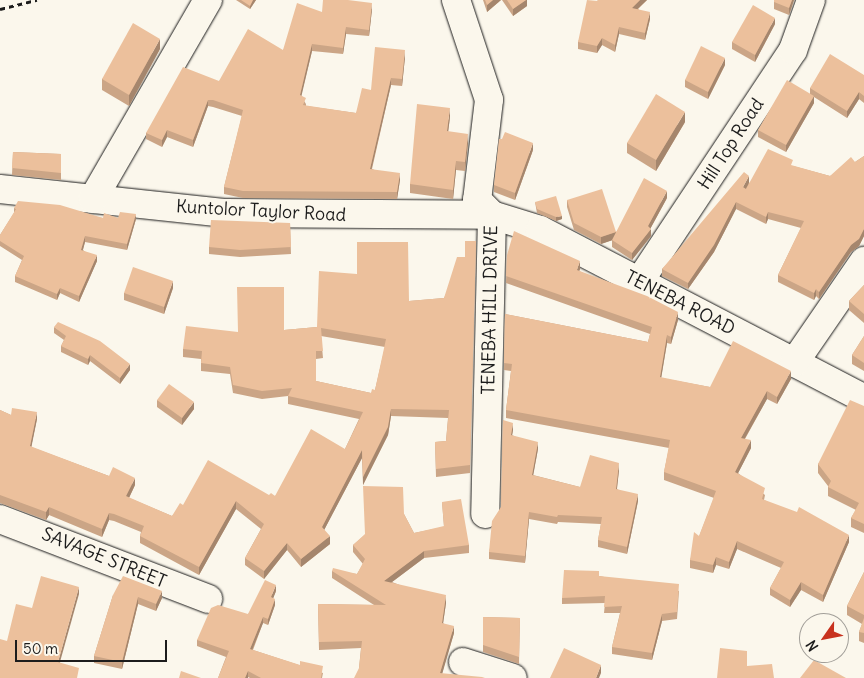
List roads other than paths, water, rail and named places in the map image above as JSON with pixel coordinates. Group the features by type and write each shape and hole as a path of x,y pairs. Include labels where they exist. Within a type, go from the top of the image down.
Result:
{"street":[{"path":"93,199 208,0"},
{"name":"TENEBA HILL DRIVE","path":"456,0 490,100 477,200 492,215 485,514"},
{"name":"Hill Top Road","path":"640,282 793,50 811,0"},
{"name":"Kuntolor Taylor Road","path":"0,189 226,213 492,215"},
{"name":"TENEBA ROAD","path":"492,215 540,230 864,399"},
{"path":"794,362 864,262"},
{"name":"SAVAGE STREET","path":"0,519 208,599"},
{"path":"463,662 513,678"}]}
